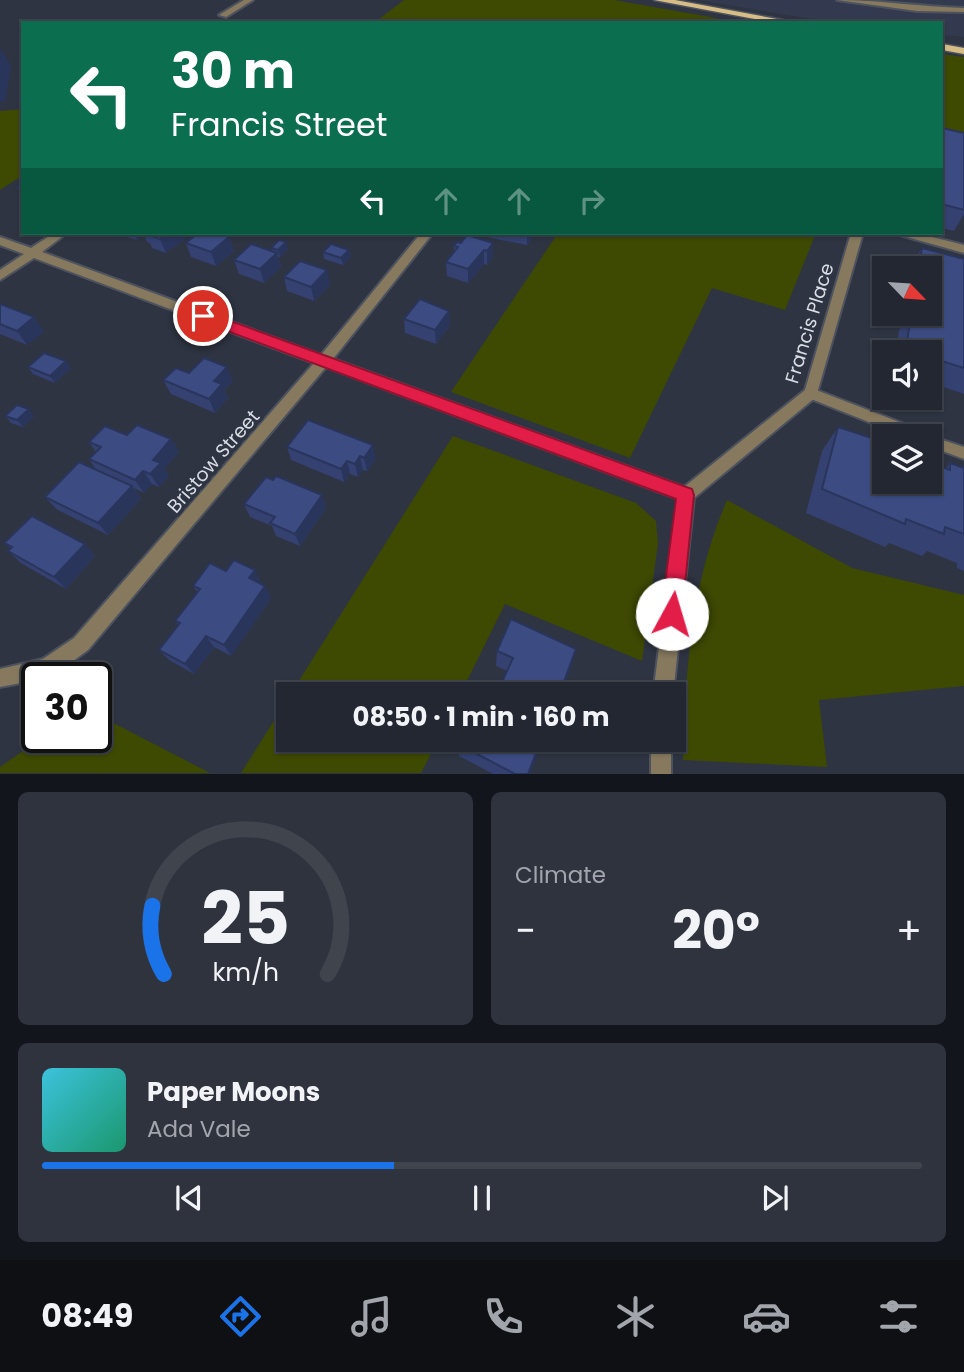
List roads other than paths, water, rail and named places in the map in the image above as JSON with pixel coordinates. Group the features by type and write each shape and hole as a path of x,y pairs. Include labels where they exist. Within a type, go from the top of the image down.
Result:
{"main road":[{"path":"659,0 782,21"},
{"path":"943,41 964,41"},
{"path":"943,47 964,51"}],"street":[{"path":"223,15 249,0"},
{"path":"841,0 964,10"},
{"path":"939,0 947,9"},
{"path":"0,276 58,235"},
{"name":"Bristow Street","path":"2,678 47,668 82,644 323,362 425,235"},
{"name":"Francis Place","path":"685,495 811,393 856,235"},
{"path":"912,235 964,249"},
{"path":"0,240 685,495 664,682"},
{"path":"811,393 889,424"},
{"path":"942,445 964,453"},
{"path":"662,752 662,774"}]}
